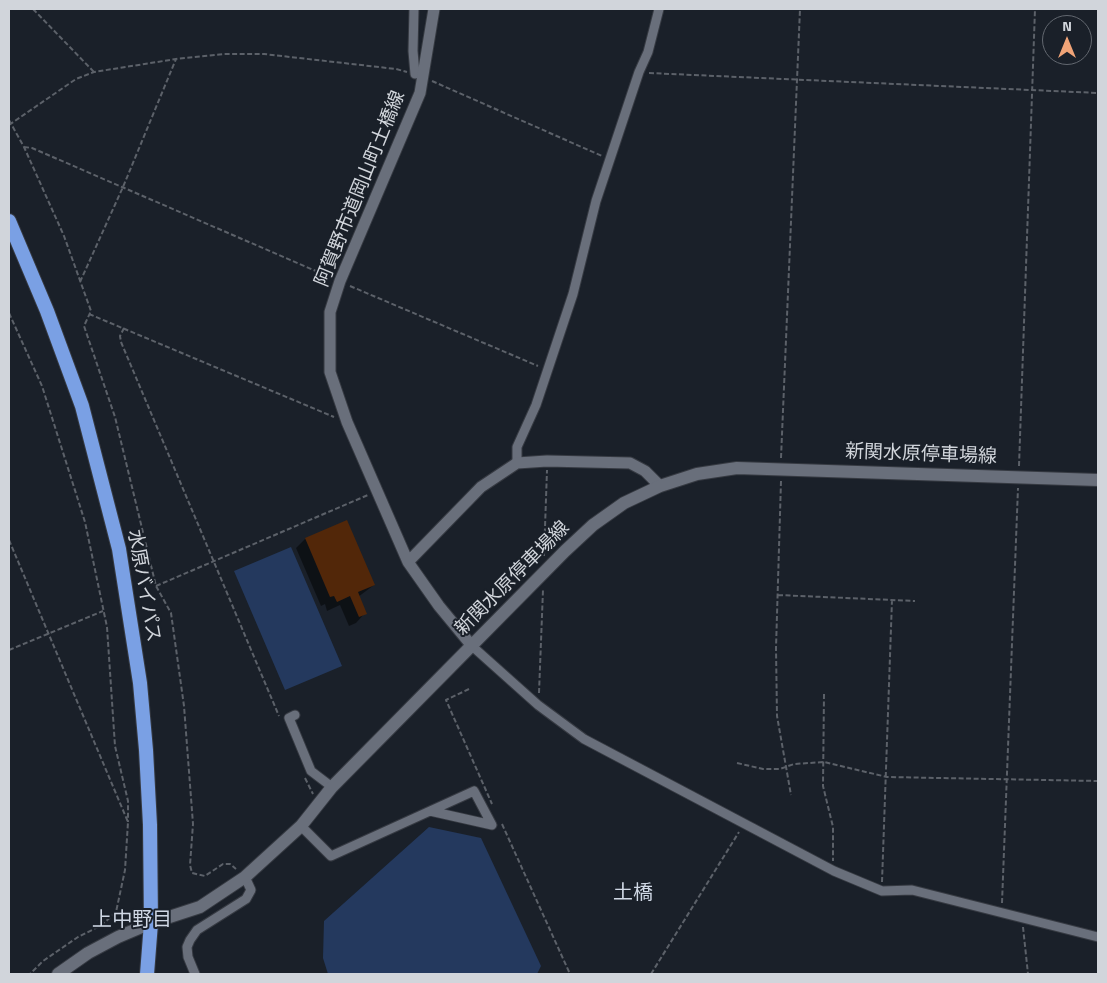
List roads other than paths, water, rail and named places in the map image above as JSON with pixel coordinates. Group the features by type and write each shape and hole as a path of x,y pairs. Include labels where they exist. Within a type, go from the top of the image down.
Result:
{"highway":[{"name":"水原バイパス","path":"9,221 47,311 82,406 119,549 139,674 146,750 151,923 147,974"}],"main road":[{"name":"新関水原停車場線","path":"58,974 88,953 151,923 200,907 245,878 301,826 332,788 593,525 624,503 660,486 697,474 737,468 1098,480"}],"street":[{"path":"414,9 413,51 419,76"},
{"name":"阿賀野市道岡山町土橋線","path":"434,9 419,76 414,112 340,281 330,312 330,372 347,422 408,562 439,606 472,646"},
{"path":"517,463 517,447 536,405 573,294 609,158 638,72 648,52 659,9"},
{"path":"408,562 480,487 517,463 547,461 630,463 646,470 660,486"},
{"path":"472,646 538,706 584,739 745,822 834,871 882,891 912,890 1098,937"},
{"path":"295,715 289,718 311,770 332,788"},
{"path":"301,826 331,856 430,811 474,791 492,825 430,811"},
{"path":"195,974 188,957 187,947 190,940 197,930 246,899 251,890 245,878"}],"district":[{"name":"土橋","path":"633,894"},
{"name":"上中野目","path":"132,921"}]}
